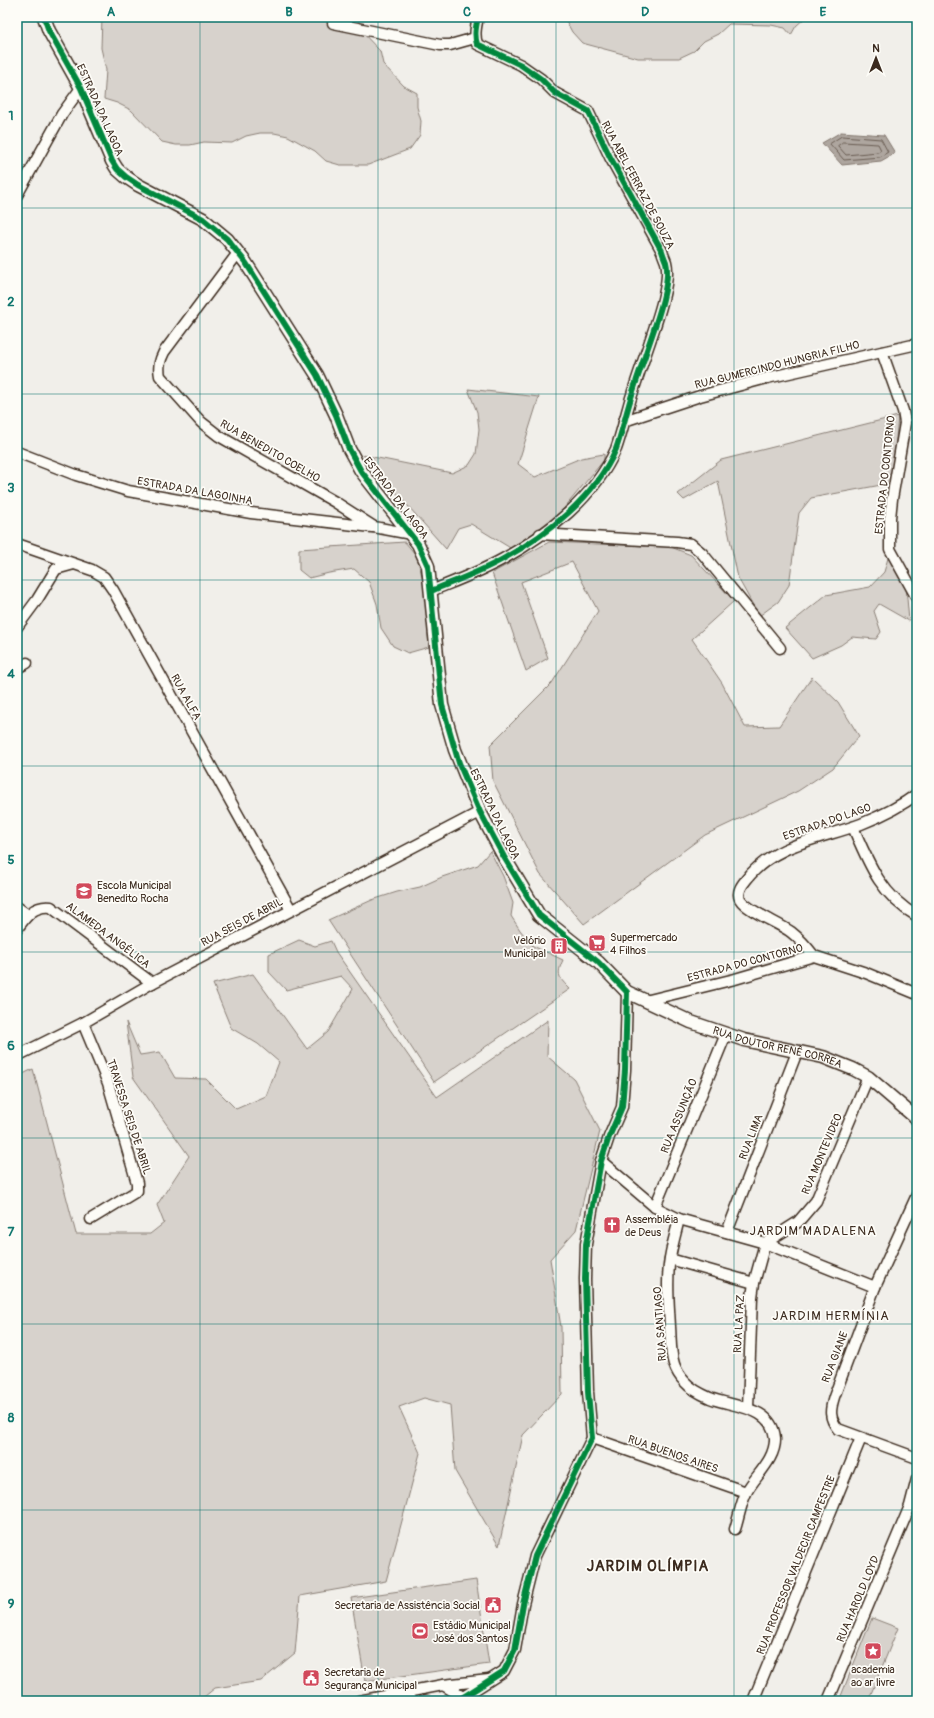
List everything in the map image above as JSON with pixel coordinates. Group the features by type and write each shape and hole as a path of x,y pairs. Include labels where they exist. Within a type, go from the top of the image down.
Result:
{"street":[{"name":"ESTRADA DA LAGOA","path":"44,17 49,31 81,88 117,169 138,185 203,219 227,239 246,263 317,375 336,415 349,449 361,471 411,534 418,544 428,566 442,706 459,763 480,812 504,857 540,915 598,962 627,992"},
{"path":"333,23 440,45 450,45 475,38 478,17"},
{"name":"RUA ABEL FERRAZ DE SOUZA","path":"475,38 477,44 521,65 555,93 588,112 610,158 662,251 667,263 664,292 624,421"},
{"path":"17,195 62,114 81,88"},
{"name":"RUA BENEDITO COELHO","path":"238,253 164,352 158,368 160,376 201,422 219,436 328,498 374,527 411,534"},
{"name":"RUA GUMERCINDO HUNGRIA FILHO","path":"624,421 700,396 767,378 917,344"},
{"name":"ESTRADA DO CONTORNO","path":"882,352 903,411 905,423 891,512 890,549 917,598"},
{"path":"431,591 502,560 540,534 576,505 594,483 616,449 624,421"},
{"name":"ESTRADA DA LAGOINHA","path":"17,452 88,479 128,491 251,513 374,527"},
{"path":"540,534 691,544 702,553 780,648"},
{"name":"RUA ALFA","path":"17,544 92,570 104,577 113,590 291,910"},
{"path":"17,627 37,600 56,569 74,564"},
{"path":"17,668 27,663"},
{"name":"ESTRADA DO LAGO","path":"814,956 803,943 790,932 746,906 739,897 739,889 752,872 775,854 799,843 885,814 904,804 917,794"},
{"name":"RUA SEIS DE ABRIL","path":"17,1056 83,1023 152,983 480,812"},
{"path":"853,826 871,869 879,882 908,910 917,916"},
{"path":"17,907 28,915 17,929"},
{"name":"ALAMEDA ANGÉLICA","path":"28,915 40,907 51,907 152,983"},
{"name":"ESTRADA DO CONTORNO","path":"645,1001 735,979 814,956 866,973 917,994"},
{"path":"460,1699 504,1671 509,1664 515,1650 522,1604 535,1556 592,1438 588,1392 585,1272 586,1244 601,1161 608,1137 622,1107 625,1070 627,992"},
{"name":"RUA DOUTOR RENÊ CORREA","path":"627,992 691,1022 726,1034 744,1040 838,1063 868,1077 917,1119"},
{"name":"TRAVESSA SEIS DE ABRIL","path":"83,1023 108,1083 137,1183 137,1190 91,1219"},
{"name":"RUA ASSUNÇÃO","path":"655,1207 726,1034"},
{"name":"RUA LIMA","path":"728,1232 796,1052"},
{"name":"RUA MONTEVIDEO","path":"765,1242 798,1222 816,1201 868,1077"},
{"path":"601,1161 655,1207 679,1220 765,1242 875,1287"},
{"name":"RUA GIANE","path":"917,1195 875,1287 834,1397 830,1413 832,1422 838,1429 917,1458"},
{"name":"RUA SANTIAGO","path":"679,1220 670,1259 669,1289 674,1363 684,1381 695,1390 711,1398 748,1408 766,1420 775,1438 770,1458 746,1492 735,1529"},
{"name":"RUA LA PAZ","path":"748,1408 751,1309 754,1283 765,1242"},
{"path":"670,1259 754,1283"},
{"name":"RUA BUENOS AIRES","path":"592,1438 746,1492"},
{"name":"RUA PROFESSOR VALDECIR CAMPESTRE","path":"753,1701 861,1438"},
{"name":"RUA HAROLD LOYD","path":"828,1701 914,1508 917,1479"},
{"path":"359,1701 443,1685 491,1679"},
{"path":"443,1685 460,1699 475,1701"},
{"path":"399,1693 412,1701"}],"shaded area":[{"path":"102,17 359,17 359,29 380,51 383,64 404,86 417,93 417,107 421,121 420,135 410,149 368,165 340,165 326,161 315,151 288,136 274,133 260,133 246,136 232,143 204,142 190,145 176,145 162,142 131,110 117,103 104,99 106,70 101,48"},
{"path":"564,17 806,17 796,26 791,35 785,28 771,25 729,24 718,34 704,41 694,51 679,58 638,58 582,43 572,32"},
{"path":"468,389 539,397 518,464 535,477 581,458 604,454 604,460 560,513 512,549 471,524 458,528 446,549 363,455 452,473 469,465 476,454 479,429 477,412"},
{"path":"898,416 892,483 811,498 799,513 789,585 778,602 759,616 738,578 718,481 684,500 678,494 721,460"},
{"path":"405,542 415,554 422,574 429,647 408,653 393,646 381,628 377,604 369,582 354,569 309,578 299,570 299,549"},
{"path":"549,542 671,547 691,555 734,601 692,639 722,683 745,727 779,726 812,677 838,702 859,736 833,768 798,791 705,835 584,924 540,874 493,781 490,745 552,683 598,611 572,562 521,582 548,658 526,671 492,573"},
{"path":"890,551 906,587 909,621 879,604 874,611 881,632 876,639 852,637 841,645 812,658 785,628 826,595 870,587 884,572"},
{"path":"490,851 503,876 513,903 511,916 533,946 563,960 559,973 563,982 570,989 434,1082 328,920 372,900 420,887 442,877 478,865"},
{"path":"299,940 315,946 331,941 336,952 437,1097 548,1020 547,1056 574,1079 600,1131 576,1230 550,1259 561,1327 562,1394 523,1435 499,1546 455,1471 450,1405 424,1398 399,1407 420,1453 386,1581 300,1596 295,1653 261,1681 215,1688 199,1701 17,1701 17,1077 33,1069 76,1234 150,1234 164,1223 157,1205 189,1156 133,1077 126,1022 140,1055 160,1052 175,1078 206,1079 236,1109 266,1096 279,1062 258,1044 231,1028 213,984 253,974 307,1049 328,1032 353,989 341,976 286,990 269,972 269,954"},
{"name":"Estádio Municipal José dos Santos","path":"476,1580 489,1664 365,1681 351,1598"},
{"path":"872,1618 898,1628 868,1701 853,1701 841,1696"}],"water":[{"path":"841,132 884,135 895,153 881,161 842,165 822,143"}],"cycle path":[{"path":"44,17 49,31 81,88 112,161 117,169 138,185 203,219 227,239 246,263 317,375 336,415 349,449 361,471 418,544 428,566 442,705 459,763 480,812 504,857 539,915 598,962 627,992 625,1070 622,1107 609,1137 601,1161 586,1244 585,1279 588,1392 592,1438 535,1556 523,1604 515,1650 504,1671 457,1701"},
{"path":"431,591 485,568 537,538 568,513 596,483 616,449 664,296 667,271 666,262 662,251 610,157 588,111 555,93 541,79 521,65 477,44 475,34 478,17"}],"place":[{"name":"Escola Municipal Benedito Rocha","path":"84,891"},
{"name":"Supermercado 4 Filhos","path":"597,943"},
{"name":"Velório Municipal","path":"559,946"},
{"name":"Assembléia de Deus","path":"612,1225"},
{"name":"Secretaria de Assistência Social","path":"493,1605"},
{"name":"Estádio Municipal José dos Santos","path":"420,1631"},
{"name":"academia ao ar livre","path":"873,1651"},
{"name":"Secretaria de Segurança Municipal","path":"311,1678"}],"district":[{"name":"JARDIM MADALENA","path":"813,1231"},
{"name":"JARDIM HERMÍNIA","path":"831,1316"},
{"name":"JARDIM OLÍMPIA","path":"648,1566"}]}
